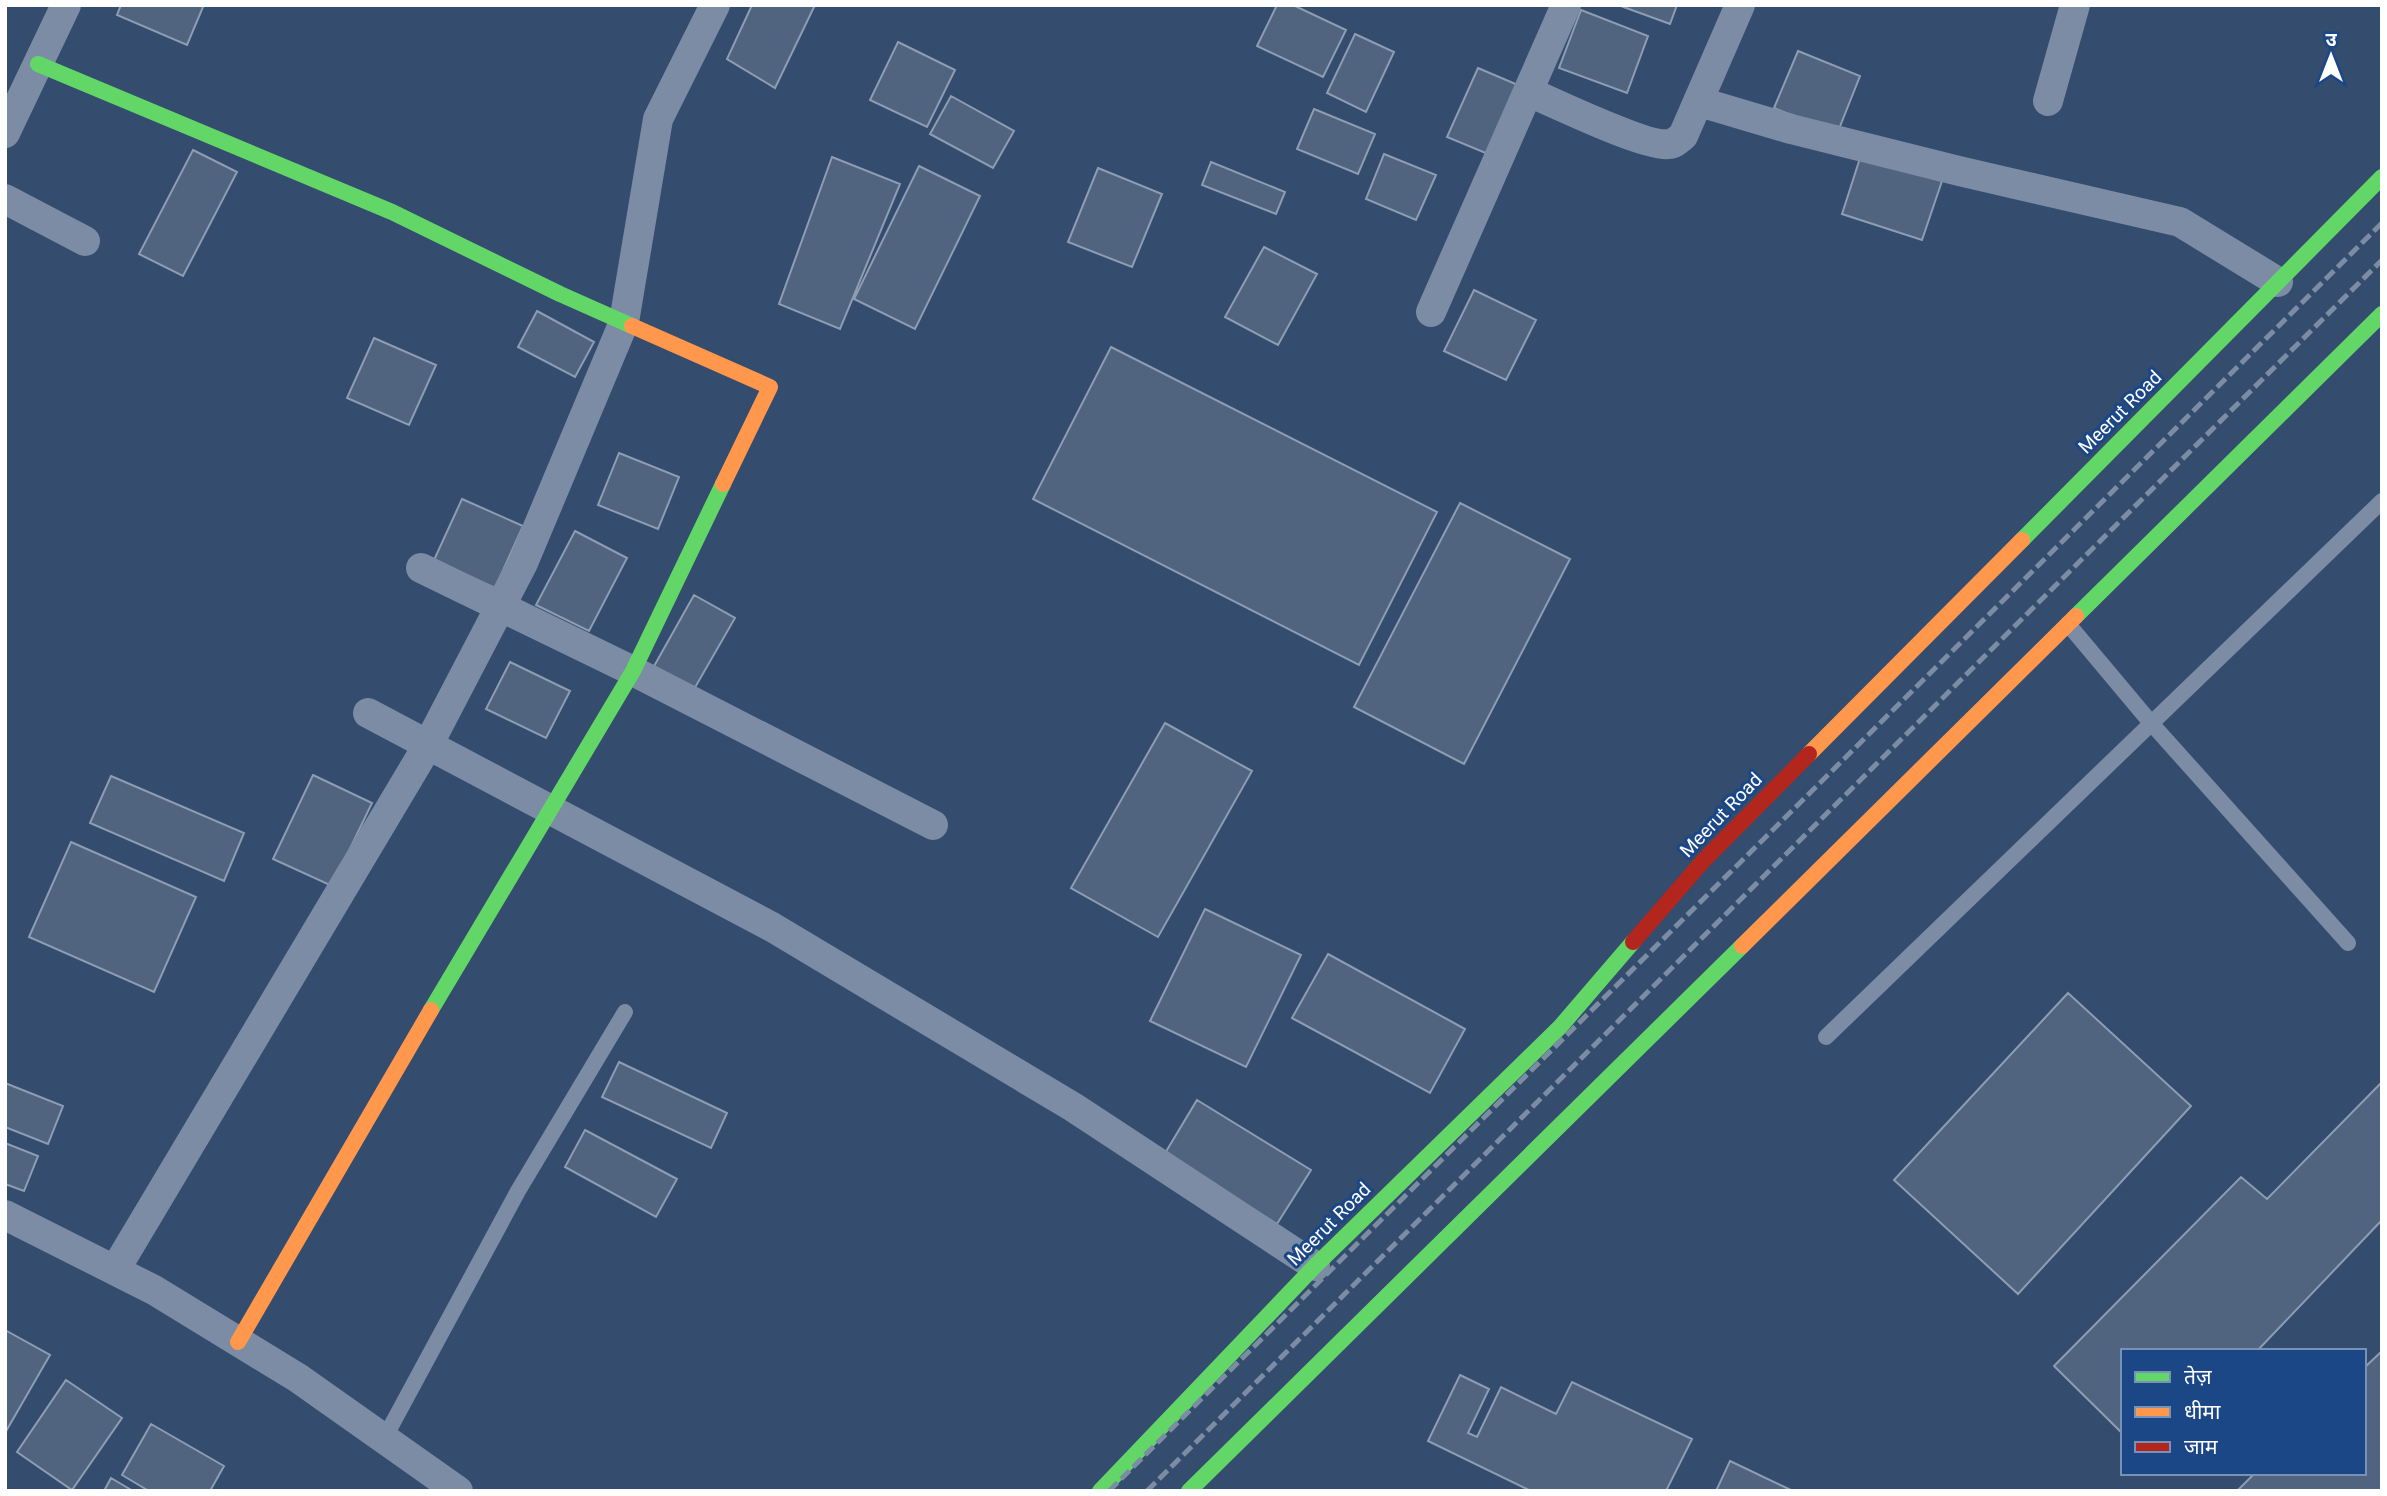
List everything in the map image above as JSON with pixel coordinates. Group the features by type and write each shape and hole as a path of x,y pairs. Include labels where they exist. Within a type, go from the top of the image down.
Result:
{"main road":[{"path":"38,64 392,212 624,322 770,387 633,671 445,986 239,1342"},
{"name":"Meerut Road","path":"1100,1491 1315,1266 1560,1027 1703,861 2382,177"},
{"path":"1189,1491 2382,314"}],"street":[{"path":"5,133 66,5"},
{"path":"115,1270 428,745 502,607 624,322 658,119 715,5"},
{"path":"1431,312 1566,5"},
{"path":"1529,92 1615,129 1656,144 1670,145 1683,136 1740,5"},
{"path":"2048,101 2075,5"},
{"path":"1699,102 1804,132 2180,222 2278,282"},
{"path":"5,199 85,241"},
{"path":"421,568 633,671 933,825"},
{"path":"368,713 784,934 1073,1107 1315,1266"},
{"path":"5,1215 154,1290 298,1378 458,1491"}],"lane":[{"path":"1826,1037 2382,501"},
{"path":"2068,624 2151,723 2348,943"},
{"path":"384,1439 518,1191 625,1012"}],"building":[{"path":"121,5 203,7 187,45 117,15"},
{"path":"752,5 815,5 775,88 727,59"},
{"path":"1277,5 1293,5 1346,30 1323,77 1257,46"},
{"path":"1618,5 1677,5 1670,24"},
{"path":"1581,10 1648,36 1627,93 1559,68"},
{"path":"1355,34 1394,52 1366,112 1327,93"},
{"path":"898,42 955,70 927,127 870,100"},
{"path":"1798,51 1860,76 1837,134 1774,108"},
{"path":"1478,68 1518,85 1488,154 1447,137"},
{"path":"951,96 1014,131 993,168 930,134"},
{"path":"1314,109 1375,134 1358,174 1297,149"},
{"path":"193,150 237,172 183,276 139,254"},
{"path":"1384,154 1436,175 1416,220 1366,199"},
{"path":"1861,155 1942,181 1922,240 1842,214"},
{"path":"832,157 900,184 840,329 779,304"},
{"path":"1211,162 1285,192 1276,214 1202,185"},
{"path":"919,166 980,196 915,329 854,299"},
{"path":"1098,168 1162,194 1132,267 1068,242"},
{"path":"1264,247 1317,274 1278,345 1225,317"},
{"path":"1474,290 1536,320 1506,380 1444,351"},
{"path":"537,311 594,342 575,377 518,347"},
{"path":"374,338 436,365 409,425 347,398"},
{"path":"1111,347 1437,512 1359,665 1033,499"},
{"path":"619,453 679,477 658,529 598,505"},
{"path":"462,499 523,526 495,588 434,560"},
{"path":"1460,503 1570,559 1464,764 1354,707"},
{"path":"575,531 627,558 589,631 536,605"},
{"path":"694,595 735,618 693,691 653,668"},
{"path":"510,662 570,691 546,738 486,709"},
{"path":"1165,723 1252,771 1158,937 1071,888"},
{"path":"313,775 372,803 332,886 273,859"},
{"path":"111,776 244,833 224,881 90,823"},
{"path":"71,842 196,897 154,992 29,937"},
{"path":"1205,909 1301,955 1246,1067 1150,1021"},
{"path":"1328,954 1465,1029 1430,1093 1292,1018"},
{"path":"2068,993 2191,1106 2018,1294 1894,1180"},
{"path":"619,1062 727,1113 711,1148 602,1097"},
{"path":"2382,1082 2382,1220 2259,1349 2121,1349 2121,1432 2054,1366 2241,1177 2267,1199"},
{"path":"5,1083 63,1106 48,1144 5,1127"},
{"path":"1197,1100 1311,1170 1277,1224 1164,1155"},
{"path":"585,1130 677,1179 656,1217 565,1167"},
{"path":"5,1143 38,1156 24,1191 5,1184"},
{"path":"5,1330 50,1355 5,1433"},
{"path":"2382,1351 2382,1491 2237,1491 2253,1475 2366,1475 2366,1366"},
{"path":"1460,1375 1489,1389 1468,1433 1477,1437 1501,1387 1556,1414 1572,1382 1692,1439 1666,1491 1531,1491 1428,1441"},
{"path":"66,1380 122,1418 72,1490 17,1452"},
{"path":"151,1424 224,1466 210,1491 149,1491 122,1475"},
{"path":"1730,1461 1793,1491 1716,1491"},
{"path":"111,1478 133,1491 104,1491"}],"railway":[{"path":"1109,1491 2382,223"},
{"path":"1147,1491 2382,260"}],"traffic: fast":[{"path":"38,64 392,212 632,326"},
{"path":"2022,540 2382,177"},
{"path":"2076,616 2382,314"},
{"path":"431,1010 633,671 723,484"},
{"path":"1100,1491 1315,1266 1560,1027 1633,942"},
{"path":"1189,1491 1742,946"}],"traffic: slow":[{"path":"632,326 770,387 723,484"},
{"path":"1809,754 2022,540"},
{"path":"1742,946 2076,616"},
{"path":"238,1342 431,1010"}],"traffic: jam":[{"path":"1633,942 1703,861 1809,754"}]}
